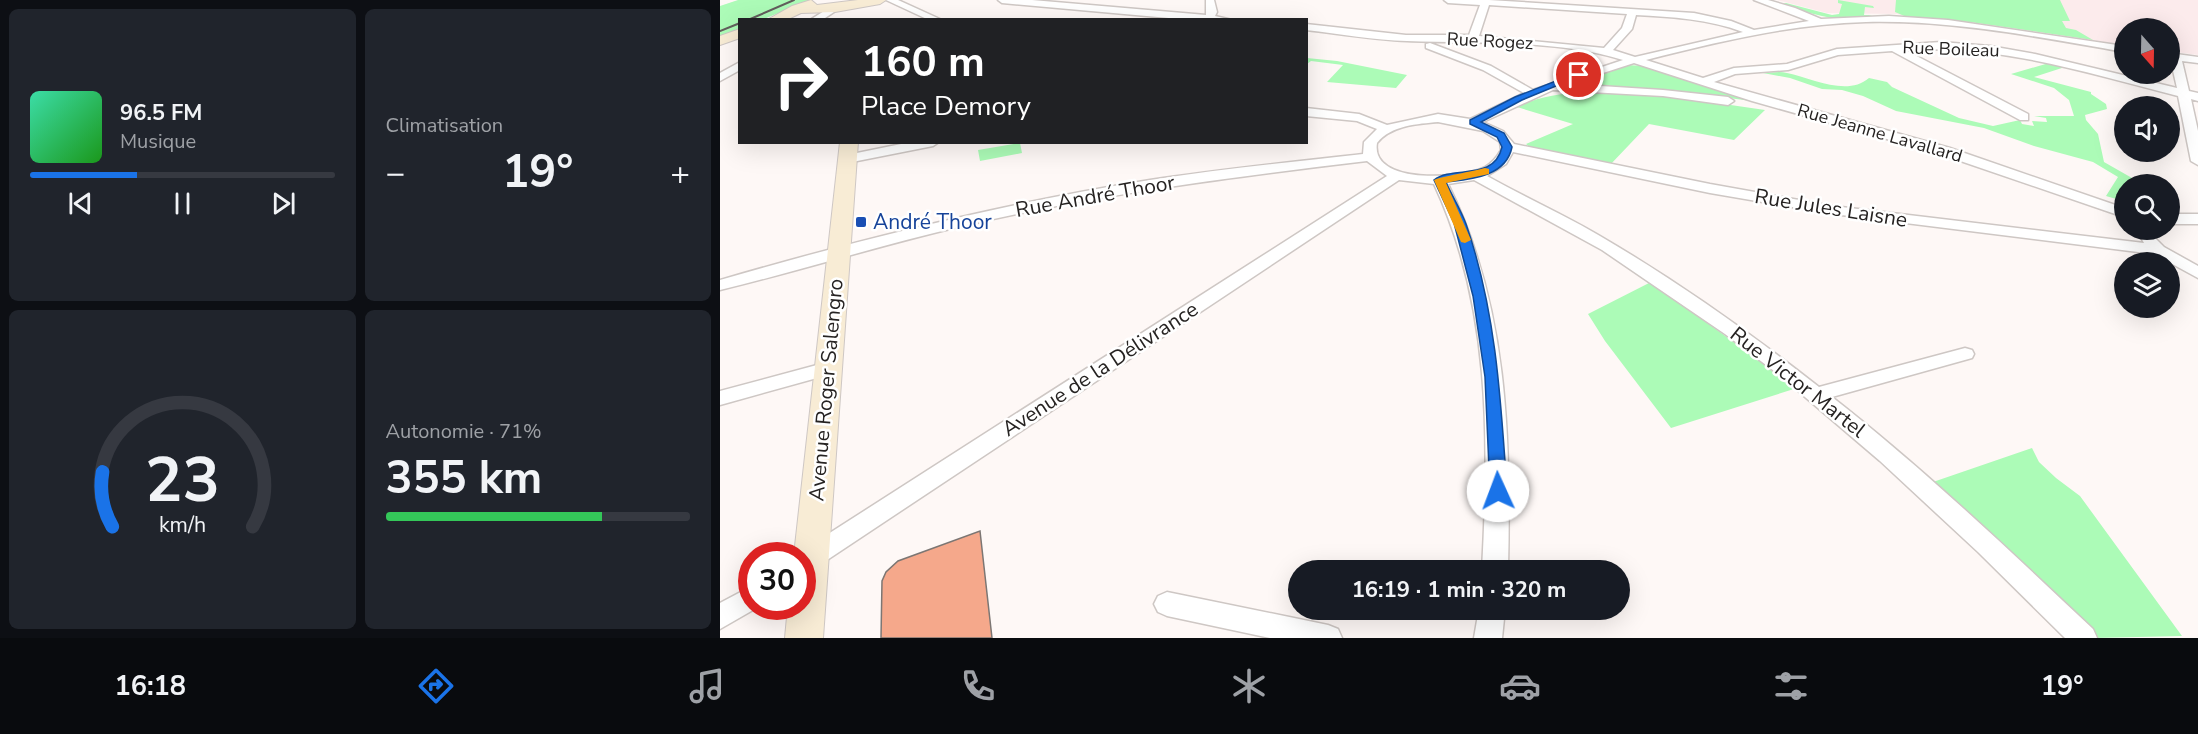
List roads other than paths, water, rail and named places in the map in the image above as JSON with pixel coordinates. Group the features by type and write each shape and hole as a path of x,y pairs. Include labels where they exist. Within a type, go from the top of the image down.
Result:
{"street":[{"path":"777,18 820,0"},
{"path":"890,0 933,18"},
{"path":"1002,0 1209,18 1212,12 1211,0"},
{"path":"1097,18 1122,4 1123,0"},
{"path":"1448,0 1700,17 1728,22 1754,33"},
{"path":"1758,0 1792,10 1819,22"},
{"path":"797,9 835,8 876,1"},
{"path":"864,18 867,6 876,1"},
{"path":"1473,39 1486,2"},
{"path":"849,6 855,7 856,18"},
{"path":"818,18 835,8"},
{"path":"1606,51 1627,29 1632,12"},
{"path":"1474,122 1531,93 1634,59 1754,33 1819,22 1888,19 1944,23 2006,30 2114,47"},
{"name":"Rue Rogez","path":"1308,27 1417,38 1568,45 1606,51 1634,59"},
{"path":"720,41 738,34"},
{"name":"Rue Boileau","path":"1703,82 1740,69 1781,68 1830,53 1941,45 2014,52 2198,97"},
{"path":"1430,46 1487,68 1531,93"},
{"path":"1891,47 2024,117"},
{"path":"2180,58 2198,60"},
{"name":"Rue Jeanne Lavallard","path":"1634,59 1703,82 1936,148 2114,210"},
{"path":"720,78 738,66"},
{"path":"2179,84 2198,161"},
{"path":"1549,86 1656,93 1728,101"},
{"path":"1308,112 1359,118 1387,129"},
{"path":"1438,118 1474,122 1500,135 1507,147 1505,156 1497,165 1476,175 1439,180 1397,175 1385,170 1371,157 1371,143 1387,129 1401,123 1438,118"},
{"path":"848,151 914,144"},
{"name":"Rue Jules Laisne","path":"1507,147 1669,181 1824,208 1947,226 2158,250"},
{"name":"Avenue Roger Salengro","path":"809,542 848,151"},
{"name":"Rue André Thoor","path":"720,285 839,252 1019,209 1117,190 1216,175 1371,157"},
{"name":"Avenue de la Délivrance","path":"816,554 1397,175"},
{"name":"Rue Victor Martel","path":"1476,175 1585,234 1638,267 1739,335 1817,394 1973,531 2083,638"},
{"path":"1439,180 1460,223 1469,251 1489,353 1496,421 1498,491 1495,560"},
{"path":"2180,219 2198,219"},
{"path":"2149,240 2158,250 2198,273"},
{"path":"1817,394 1965,354"},
{"path":"720,398 828,368"},
{"path":"1167,604 1328,638"},
{"path":"720,617 738,606"},
{"name":"Avenue Roger Salengro","path":"804,638 805,620"},
{"path":"1488,638 1490,620"}],"railway":[{"path":"753,18 794,0"},
{"path":"720,31 738,24"}],"place":[{"name":"André Thoor","path":"861,222"}]}
